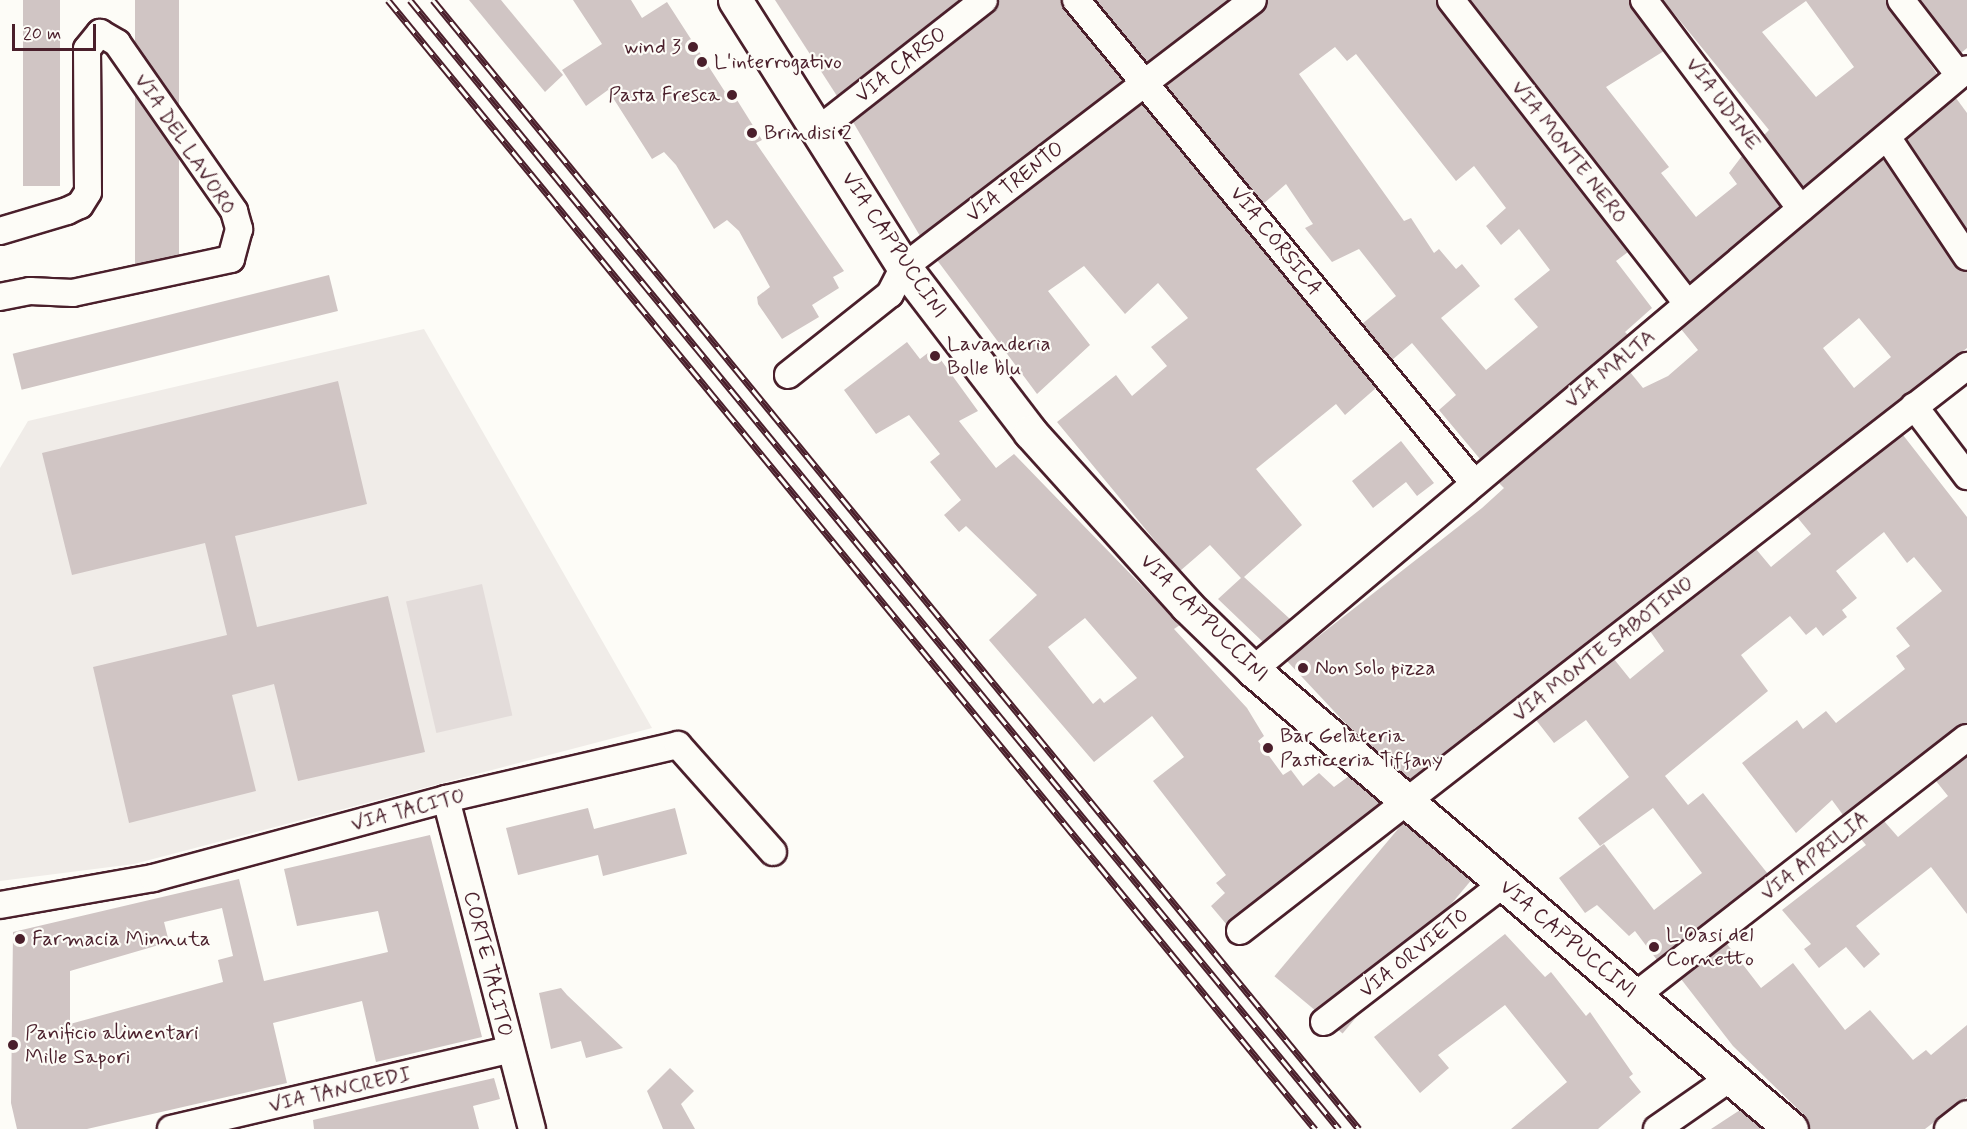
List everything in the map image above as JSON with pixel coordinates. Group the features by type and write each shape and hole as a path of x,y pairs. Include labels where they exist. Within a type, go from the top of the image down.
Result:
{"street":[{"name":"VIA CAPPUCCINI","path":"735,0 904,267 1030,432 1187,606 1253,670 1411,800 1503,885 1791,1129"},
{"name":"VIA CARSO","path":"817,131 984,0"},
{"name":"VIA CORSICA","path":"1076,0 1474,483"},
{"name":"VIA TRENTO","path":"788,375 890,294 904,267 1253,0"},
{"name":"VIA MONTE NERO","path":"1451,0 1687,303"},
{"name":"VIA UDINE","path":"1644,0 1802,208"},
{"path":"1901,0 1963,72"},
{"name":"VIA DEL LAVORO","path":"0,231 67,211 80,205 88,192 87,49 100,33 117,43 234,211 238,229 238,249 231,259 73,293 0,297"},
{"name":"VIA MALTA","path":"1253,670 1963,72"},
{"path":"1887,138 1967,257"},
{"name":"VIA MONTE SABOTINO","path":"1240,931 1967,366"},
{"path":"1914,406 1967,476"},
{"name":"VIA APRILIA","path":"1635,996 1967,738"},
{"name":"VIA TACITO","path":"0,905 153,878 446,799 678,746 773,852"},
{"name":"CORTE TACITO","path":"446,799 509,1050 532,1129"},
{"name":"VIA ORVIETO","path":"1324,1022 1503,885"},
{"name":"VIA TANCREDI","path":"171,1129 509,1050"},
{"path":"1657,1129 1730,1078"},
{"path":"1948,1129 1967,1114"}],"shaded area":[{"path":"424,329 652,728 134,864 0,881 0,468 28,421"},
{"path":"482,584 512,716 436,733 406,602"}],"building":[{"path":"23,0 60,0 60,186 23,186"},
{"path":"135,0 179,0 179,286 135,286"},
{"path":"469,0 501,0 563,75 545,92"},
{"path":"573,0 631,0 642,18 667,2 727,95 732,92 762,140 756,143 844,271 833,277 839,288 812,305 819,317 782,339 758,304 757,297 770,287 739,231 727,220 714,229 676,165 664,152 652,159 608,90 586,106 562,70 602,44"},
{"path":"775,0 960,0 837,96"},
{"path":"999,0 1061,0 1123,81 920,236 853,122 993,12"},
{"path":"1095,0 1228,0 1147,62"},
{"path":"1268,0 1436,0 1628,252 1616,261 1652,308 1625,332 1628,335 1480,459 1439,410 1456,395 1412,343 1392,360 1362,324 1396,296 1359,249 1332,262 1305,228 1313,224 1286,184 1263,204 1166,86 1262,12","holes":["1335,47 1347,61 1356,54 1456,181 1474,166 1506,208 1486,226 1501,245 1519,229 1550,270 1514,299 1538,327 1486,370 1441,318 1480,286 1462,264 1456,269 1439,249 1434,253 1411,218 1404,221 1299,74"]},
{"path":"1470,0 1629,0 1664,51 1606,87 1669,167 1661,173 1696,217 1737,184 1729,173 1742,156 1780,206 1690,283"},
{"path":"1663,0 1886,0 1937,74 1803,187 1764,135 1769,130","holes":["1806,1 1854,67 1816,97 1762,32"]},
{"path":"1920,0 1967,0 1967,48 1961,53"},
{"path":"1956,98 1967,113 1967,230 1907,139"},
{"path":"1142,104 1376,388 1345,415 1336,404 1256,469 1302,525 1244,577 1290,619 1263,642 1218,599 1241,578 1210,545 1180,571 1057,422 1116,375 1132,396 1167,366 1151,347 1188,318 1158,283 1125,314 1084,266 1048,291 1090,345 1037,394 937,260"},
{"path":"1884,159 1955,265 1967,272 1967,348 1410,780 1347,725 1287,661 1482,508 1504,488 1499,483 1630,372 1643,388 1668,376 1698,350 1681,329","holes":["1859,318 1891,357 1854,388 1823,348"]},
{"path":"329,275 338,311 22,390 13,354"},
{"path":"907,342 920,359 933,349 978,411 959,421 996,468 1014,454 1180,625 1174,629 1247,708 1264,736 1258,741 1283,775 1291,770 1303,786 1319,773 1334,787 1349,776 1380,803 1227,925 1211,906 1225,893 1216,883 1226,875 1153,781 1184,757 1152,716 1094,762 989,640 1037,595 966,526 959,532 944,515 961,500 930,462 940,454 909,415 876,434 844,390","holes":["1085,618 1137,678 1104,703 1100,698 1093,704 1048,647"]},
{"path":"338,381 367,504 235,536 257,627 388,596 425,752 298,781 274,684 232,695 256,791 129,823 93,667 227,635 205,543 72,575 42,453"},
{"path":"1903,435 1967,517 1967,723 1843,815 1832,800 1796,833 1742,763 1797,720 1803,729 1826,711 1836,723 1905,669 1896,656 1910,646 1896,628 1942,591 1914,557 1907,563 1884,532 1836,571 1857,598 1842,610 1847,617 1823,636 1816,627 1806,635 1790,616 1741,655 1768,691 1665,776 1688,805 1703,793 1768,874 1657,960 1635,931 1629,936 1597,905 1585,913 1559,878 1604,844 1654,910 1702,873 1653,808 1600,846 1578,818 1629,777 1586,720 1554,743 1536,720 1614,659 1630,679 1664,651 1650,631 1756,549 1771,567 1811,534 1797,517"},
{"path":"1401,441 1434,483 1417,496 1406,482 1373,508 1352,481"},
{"path":"1967,757 1967,914 1931,867 1856,926 1880,954 1864,968 1846,947 1819,968 1804,949 1811,944 1782,910 1866,845 1861,839 1884,821 1898,837 1948,796 1936,781"},
{"path":"588,808 594,829 675,808 687,854 603,876 598,855 518,875 506,828"},
{"path":"1403,823 1471,880 1343,1033 1274,976"},
{"path":"430,835 482,1037 376,1062 362,1001 273,1023 287,1083 87,1129 17,1129 11,1103 13,932 239,879 264,981 388,952 378,911 297,926 284,869","holes":["222,908 233,956 218,960 223,982 70,1024 70,971 169,942 164,922"]},
{"path":"1505,934 1545,977 1551,972 1586,1016 1590,1012 1633,1074 1629,1077 1641,1092 1598,1129 1511,1129 1567,1082 1505,1005 1438,1055 1449,1068 1420,1093 1374,1037"},
{"path":"1727,944 1761,988 1793,963 1845,1030 1870,1010 1913,1060 1926,1050 1931,1055 1967,1025 1967,1097 1925,1129 1809,1129 1804,1115 1733,1046 1681,979"},
{"path":"561,988 623,1048 586,1058 581,1041 551,1049 539,993"},
{"path":"670,1068 694,1091 681,1104 695,1129 663,1129 647,1091"},
{"path":"494,1078 500,1099 473,1106 479,1129 314,1129 313,1120"},
{"path":"1740,1110 1762,1129 1711,1129"}],"railway":[{"path":"388,0 1315,1129"},
{"path":"410,0 1339,1129"},
{"path":"433,0 1359,1129"}],"place":[{"name":"wind 3","path":"693,47"},
{"name":"L'interrogativo","path":"702,62"},
{"name":"Pasta Fresca","path":"732,95"},
{"name":"Brindisi 2","path":"752,133"},
{"name":"Lavanderia Bolle blu","path":"935,356"},
{"name":"Non solo pizza","path":"1303,668"},
{"name":"Bar Gelateria Pasticceria Tiffany","path":"1268,748"},
{"name":"Farmacia Minnuta","path":"20,939"},
{"name":"L'Oasi del Cornetto","path":"1654,947"},
{"name":"Panificio alimentari Mille Sapori","path":"13,1045"}]}
